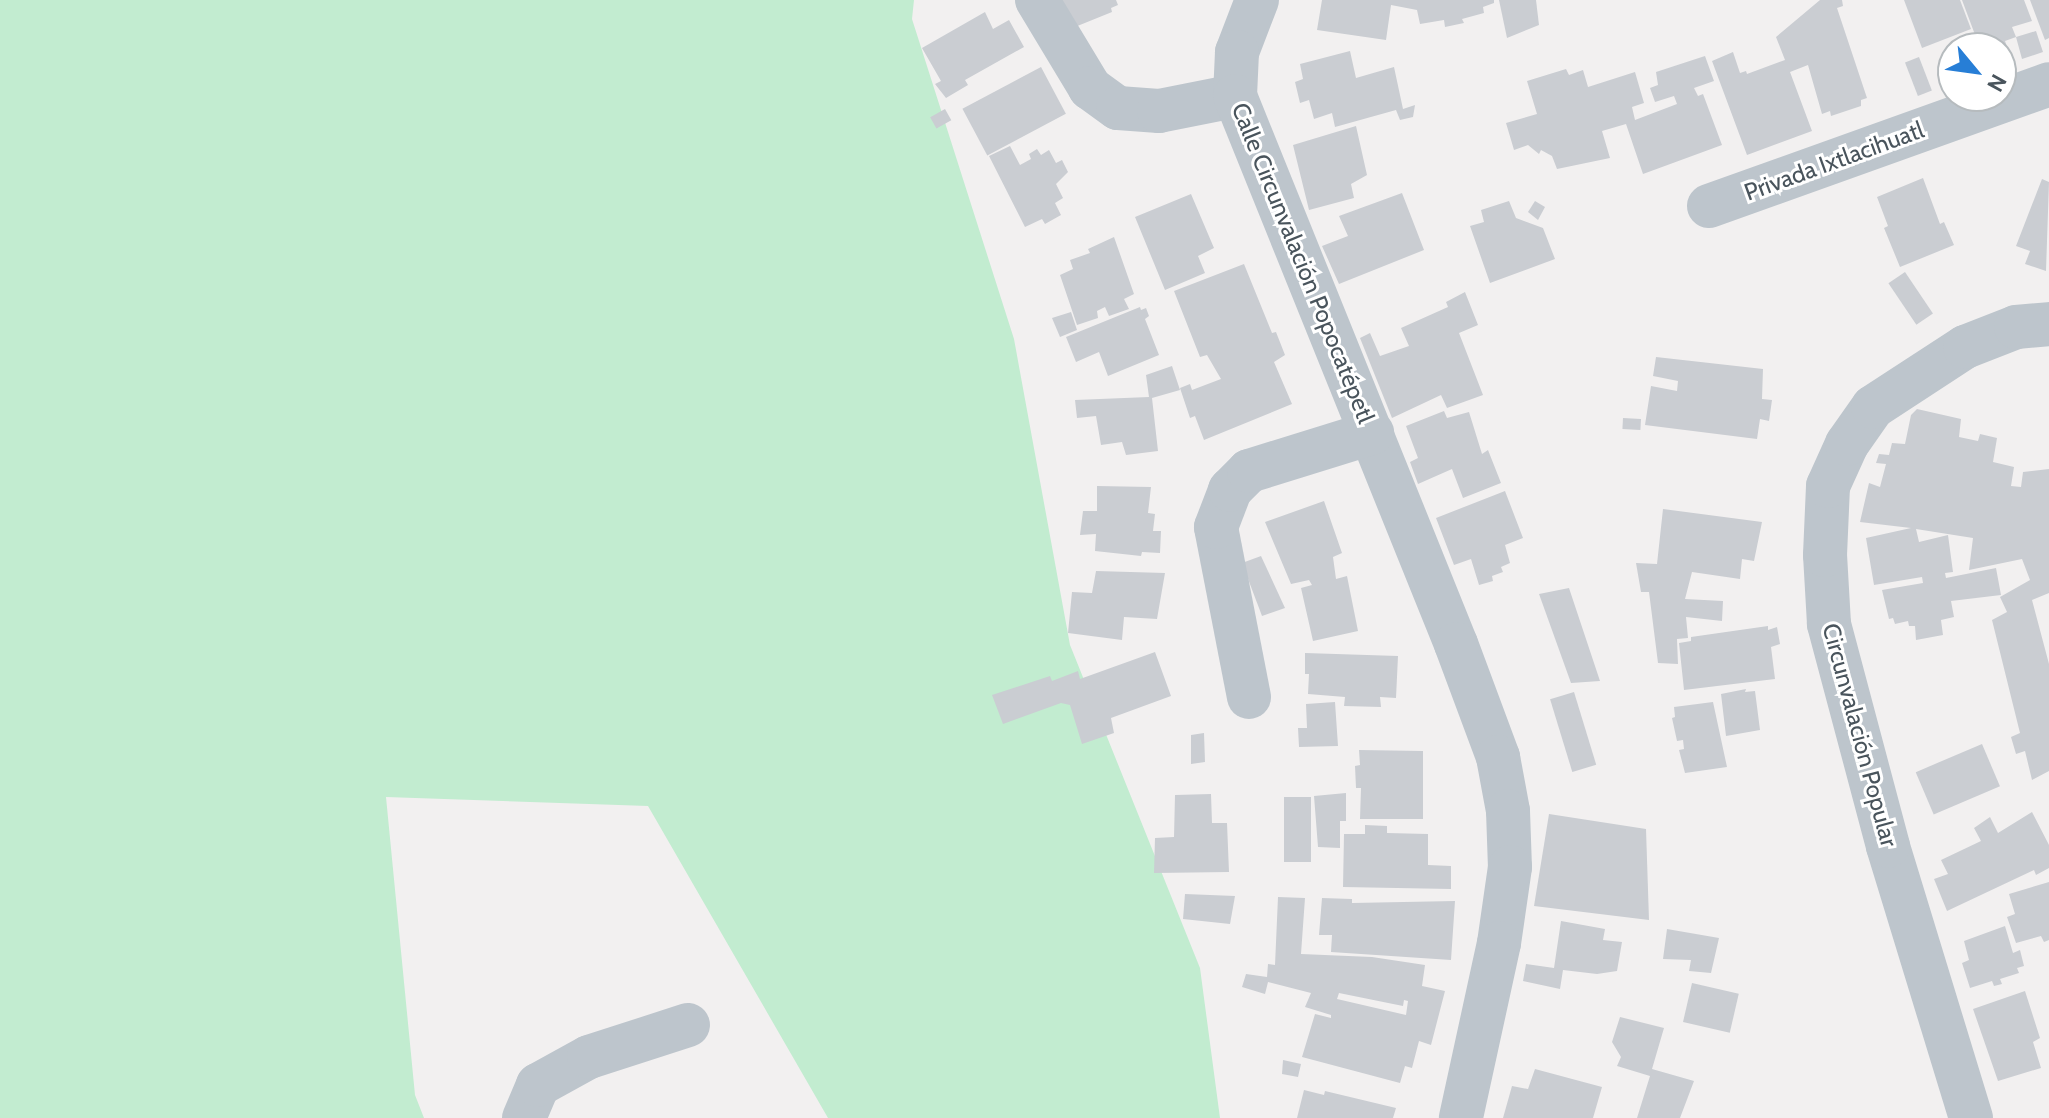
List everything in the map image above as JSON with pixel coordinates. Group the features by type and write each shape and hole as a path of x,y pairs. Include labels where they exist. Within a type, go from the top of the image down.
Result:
{"street":[{"path":"1037,0 1090,88 1118,108 1159,111 1235,96"},
{"name":"Calle Circunvalación Popocatépetl","path":"1257,0 1237,52 1235,96 1372,433"},
{"name":"Privada Ixtlacihuatl","path":"1709,206 2049,84"},
{"name":"Circunvalación Popular","path":"1971,1118 1888,846 1829,624 1825,555 1828,486 1847,444 1873,407 1965,347 2016,327 2049,324"},
{"path":"1249,697 1216,527 1230,490 1249,471 1372,433 1498,757 1508,811 1510,867 1499,943 1461,1118"},
{"path":"524,1118 538,1085 589,1057 688,1025"}],"green space":[{"path":"0,0 914,0 912,19 1014,339 1070,645 1200,968 1220,1118 828,1118 648,806 386,797 415,1095 424,1118 0,1118"}],"building":[{"path":"1058,0 1116,0 1118,5 1111,8 1112,12 1070,29"},
{"path":"1322,0 1494,0 1494,3 1483,7 1484,13 1462,19 1464,23 1445,27 1444,20 1420,24 1417,10 1391,5 1386,40 1317,30"},
{"path":"1499,0 1536,0 1539,25 1507,38"},
{"path":"1820,0 1842,0 1843,6 1837,8 1867,98 1861,100 1861,106 1831,116 1830,111 1822,114 1808,65 1790,72 1812,131 1747,155 1712,61 1733,52 1740,73 1746,71 1747,74 1785,60 1776,37"},
{"path":"1904,0 1960,0 1971,29 1937,32 1937,42 1922,48"},
{"path":"1962,0 2024,0 2032,21 2012,27 2014,32 1974,32"},
{"path":"2030,0 2049,0 2049,38 2045,40"},
{"path":"985,12 993,29 1009,20 1024,47 965,80 968,85 946,98 935,84 941,81 922,48"},
{"path":"2036,31 2043,52 2022,59 2017,37"},
{"path":"1350,51 1356,78 1394,67 1403,109 1415,105 1413,117 1400,120 1396,110 1335,127 1332,113 1314,119 1309,100 1300,103 1295,82 1303,79 1300,64"},
{"path":"1705,56 1714,81 1694,88 1698,96 1703,94 1722,145 1643,174 1626,124 1602,131 1610,158 1557,169 1552,156 1541,150 1539,154 1528,145 1514,150 1506,123 1537,114 1527,81 1566,69 1569,75 1583,70 1588,87 1635,72 1644,103 1632,107 1635,120 1677,104 1674,96 1655,102 1650,88 1658,85 1656,72"},
{"path":"1919,57 1932,91 1918,96 1905,62"},
{"path":"1041,67 1066,114 987,156 962,109"},
{"path":"945,109 951,120 936,129 930,117"},
{"path":"1356,126 1367,175 1351,184 1354,198 1309,210 1293,145"},
{"path":"1010,146 1020,165 1031,159 1029,154 1037,149 1041,155 1049,150 1056,163 1062,160 1068,172 1056,184 1063,198 1055,203 1061,215 1045,224 1042,219 1025,227 989,156"},
{"path":"1923,178 1940,224 1944,222 1954,245 1900,267 1884,228 1888,226 1877,197"},
{"path":"2042,179 2049,182 2046,271 2025,264 2030,251 2016,246"},
{"path":"1402,193 1424,250 1339,284 1322,246 1348,236 1339,216"},
{"path":"1191,194 1214,248 1198,256 1205,273 1165,290 1135,217"},
{"path":"1509,201 1516,218 1543,228 1555,259 1490,283 1470,226 1484,222 1481,210"},
{"path":"1535,201 1545,207 1538,220 1528,212"},
{"path":"1114,237 1134,294 1124,299 1129,309 1109,316 1105,307 1097,311 1098,318 1077,325 1060,275 1073,269 1070,260 1090,253 1088,249"},
{"path":"1244,264 1272,333 1276,332 1285,355 1274,362 1292,404 1204,440 1195,416 1190,418 1180,388 1190,384 1192,390 1221,379 1207,355 1200,357 1174,291"},
{"path":"1905,272 1933,313 1916,325 1888,283"},
{"path":"1465,292 1478,325 1459,333 1483,395 1447,408 1441,395 1392,418 1360,338 1370,333 1380,356 1409,346 1401,328 1448,307 1446,302"},
{"path":"1140,307 1141,310 1146,308 1149,316 1145,319 1159,355 1108,376 1099,352 1076,362 1066,337"},
{"path":"1071,312 1077,330 1060,337 1052,318"},
{"path":"1656,357 1763,369 1762,399 1772,400 1769,421 1760,419 1757,439 1645,425 1651,386 1677,391 1678,381 1653,376"},
{"path":"1172,366 1180,390 1152,398 1158,451 1126,455 1122,442 1101,445 1096,416 1077,418 1075,400 1149,397 1146,375"},
{"path":"1917,409 1961,419 1959,437 1978,441 1980,434 1997,438 1993,462 2014,467 2011,486 2021,487 2023,472 2049,469 2049,593 2032,600 2049,664 2049,771 2032,780 2025,751 2016,754 2011,737 2020,733 1992,620 2007,612 2000,597 2030,580 2022,559 1969,570 1973,538 1916,529 1919,542 1948,535 1953,572 1945,573 1946,578 1996,568 2001,595 1951,601 1954,617 1941,620 1943,635 1916,640 1915,626 1909,626 1908,621 1895,624 1893,618 1889,619 1882,590 1923,583 1922,577 1874,585 1866,538 1911,528 1860,522 1869,483 1880,487 1886,464 1876,463 1879,454 1889,455 1892,443 1905,444 1911,415"},
{"path":"1444,411 1447,418 1469,412 1482,454 1488,450 1501,483 1463,498 1452,469 1418,484 1410,462 1418,458 1406,426"},
{"path":"1623,418 1641,419 1640,430 1622,429"},
{"path":"1097,486 1151,487 1148,513 1155,514 1153,531 1161,531 1160,553 1142,552 1141,556 1095,551 1096,534 1080,535 1083,511 1097,511"},
{"path":"1505,491 1523,538 1505,545 1510,563 1501,567 1503,572 1492,576 1493,581 1479,585 1471,559 1454,565 1436,518"},
{"path":"1324,501 1342,553 1333,557 1336,579 1347,576 1358,631 1313,641 1301,588 1312,585 1309,580 1291,584 1265,522"},
{"path":"1663,509 1762,522 1754,561 1742,559 1740,579 1692,572 1685,599 1723,601 1722,621 1686,617 1688,638 1677,639 1678,664 1658,663 1649,592 1641,592 1636,563 1657,564"},
{"path":"1261,556 1285,608 1262,616 1242,563"},
{"path":"1096,571 1165,573 1157,619 1124,617 1122,640 1068,633 1072,592 1092,593"},
{"path":"1569,588 1600,681 1571,683 1539,594"},
{"path":"1768,626 1768,630 1777,627 1780,644 1771,647 1775,679 1684,690 1679,643 1691,641 1691,637"},
{"path":"1155,652 1171,696 1111,718 1114,733 1082,744 1070,705 1061,703 1003,724 992,695 1050,676 1052,681 1078,671 1080,679"},
{"path":"1305,653 1398,656 1396,698 1380,697 1381,707 1344,706 1345,697 1308,694 1309,674 1305,674"},
{"path":"1746,689 1745,692 1755,691 1760,730 1726,736 1721,694"},
{"path":"1574,692 1596,765 1572,772 1550,699"},
{"path":"1335,702 1338,746 1299,747 1298,728 1307,728 1306,704"},
{"path":"1713,702 1727,767 1685,773 1679,750 1684,749 1683,740 1677,741 1672,718 1675,717 1674,707"},
{"path":"1204,733 1205,762 1191,764 1191,735"},
{"path":"1982,744 2000,786 1934,814 1916,772"},
{"path":"1359,750 1423,751 1423,819 1360,819 1361,788 1356,788 1355,766 1360,765"},
{"path":"1346,793 1346,821 1340,821 1340,848 1318,847 1314,796"},
{"path":"1211,794 1212,823 1227,823 1229,872 1154,873 1155,838 1174,837 1175,795"},
{"path":"1284,797 1311,797 1311,862 1284,862"},
{"path":"2032,812 2049,845 2049,868 2036,875 2034,870 1947,911 1934,879 1948,874 1941,860 1981,841 1974,828 1990,817 1998,833"},
{"path":"1549,814 1646,829 1649,920 1534,906"},
{"path":"1365,825 1387,826 1387,833 1428,834 1428,865 1451,866 1451,889 1343,887 1344,834 1365,834"},
{"path":"2049,882 2049,940 2044,942 2041,936 2016,943 2007,917 2015,914 2009,894"},
{"path":"1185,894 1235,896 1230,924 1183,919"},
{"path":"1278,897 1305,898 1301,954 1372,957 1425,965 1422,986 1445,991 1431,1045 1419,1041 1412,1068 1405,1066 1400,1083 1302,1057 1315,1014 1331,1018 1331,1015 1305,1007 1311,993 1268,982 1265,994 1242,987 1246,974 1267,977 1268,964 1275,965","holes":["1339,993 1403,1006 1404,1000 1408,1001 1406,1015 1337,999"]},
{"path":"1322,898 1352,899 1352,903 1455,901 1451,960 1331,952 1332,935 1319,935"},
{"path":"1561,921 1605,929 1603,940 1622,942 1617,971 1597,974 1563,970 1560,989 1523,981 1526,964 1554,968"},
{"path":"2005,926 2013,953 2020,950 2024,966 2017,968 2019,973 2000,979 2002,984 1994,986 1992,981 1970,988 1962,963 1969,960 1964,941"},
{"path":"1667,929 1719,938 1711,973 1689,971 1691,960 1663,959"},
{"path":"1692,983 1739,994 1730,1033 1683,1022"},
{"path":"2025,991 2040,1038 2033,1042 2041,1068 1998,1081 1973,1009"},
{"path":"1620,1017 1664,1028 1652,1069 1694,1081 1680,1118 1637,1118 1650,1076 1617,1066 1621,1057 1612,1042"},
{"path":"1283,1060 1301,1064 1298,1077 1282,1074"},
{"path":"1535,1069 1602,1087 1593,1118 1503,1118 1512,1086 1528,1089"},
{"path":"1304,1090 1324,1095 1325,1091 1396,1108 1393,1118 1297,1118"}]}
